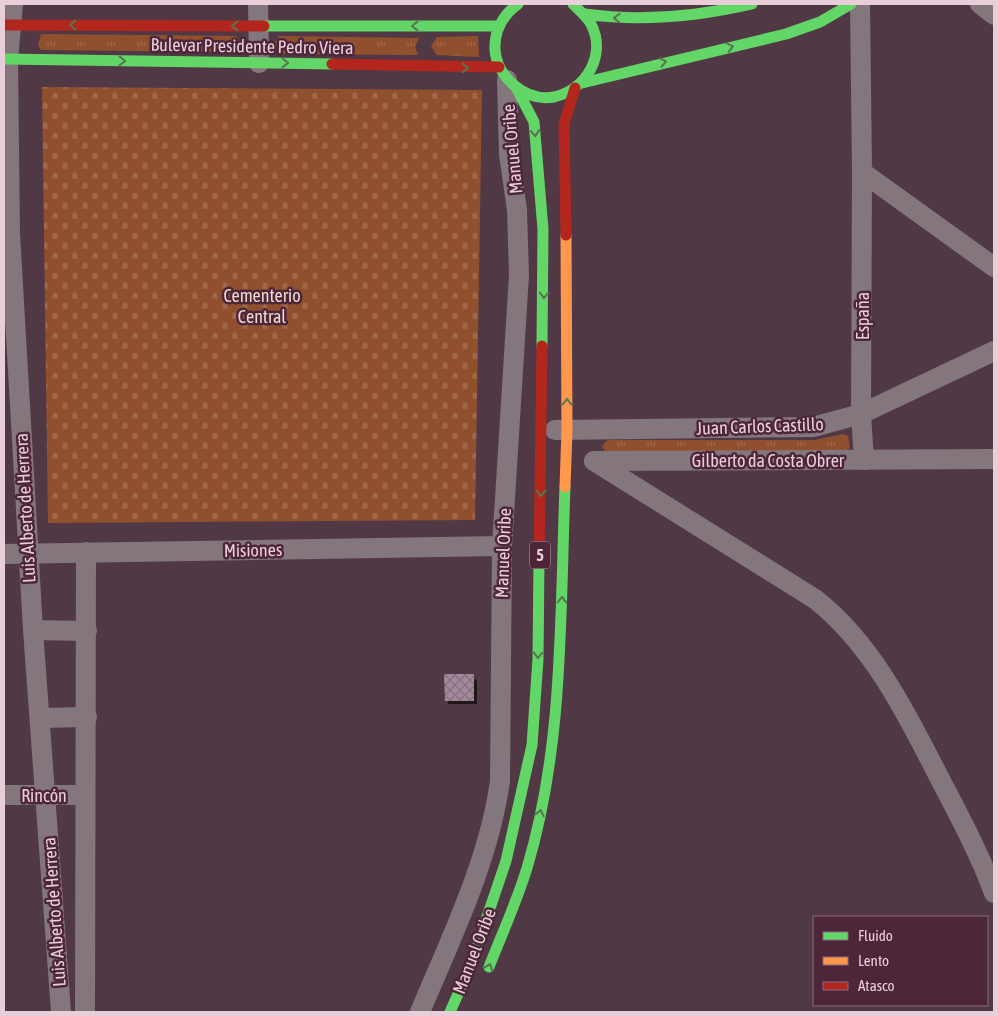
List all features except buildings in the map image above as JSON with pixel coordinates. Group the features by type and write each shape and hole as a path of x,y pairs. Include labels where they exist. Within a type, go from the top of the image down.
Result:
{"main road":[{"name":"Manuel Oribe","path":"508,79 527,94 542,98 559,95 578,86 591,73 596,59 597,47 592,24 585,14 573,4"},
{"path":"585,14 607,18 659,20 711,14 752,4"},
{"path":"578,86 631,69 779,35 816,24 851,4"},
{"name":"Bulevar Presidente Pedro Viera","path":"8,25 439,26 507,12"},
{"name":"Manuel Oribe","path":"450,1012 470,967 506,861 520,807 532,745 538,660 542,463 543,230 534,122 508,79 495,46 507,12"},
{"path":"426,36 439,26"},
{"path":"424,54 434,67"},
{"name":"Bulevar Presidente Pedro Viera","path":"6,60 434,67 508,79"},
{"name":"Manuel Oribe","path":"486,975 527,868 552,747 560,657 567,430 564,124 578,86"}],"street":[{"name":"Luis Alberto de Herrera","path":"13,4 8,25 6,60 10,233 9,339 41,718 61,1012"},
{"path":"258,4 259,63"},
{"path":"623,4 659,20"},
{"name":"España","path":"860,4 862,172 861,414 864,460"},
{"path":"980,4 994,15"},
{"name":"Manuel Oribe","path":"420,1012 485,848 496,809 500,781 502,546 519,275 517,210 509,154 508,79"},
{"path":"862,172 994,267"},
{"name":"Juan Carlos Castillo","path":"541,430 813,427 861,414 994,351"},
{"name":"Gilberto da Costa Obrer","path":"542,463 994,459"},
{"path":"594,462 816,598 838,617 856,637 912,723 982,861 994,893"},
{"name":"Misiones","path":"4,554 502,546"},
{"path":"85,1012 86,552"},
{"path":"33,630 87,631"},
{"path":"41,718 87,717"},
{"name":"Rincón","path":"4,795 84,795"},
{"path":"485,848 520,807"}],"green space":[{"path":"41,34 236,36 240,42 239,48 234,52 41,50 38,45"},
{"path":"279,36 419,38 415,47 418,55 279,54 273,45"},
{"path":"478,36 479,57 437,55 431,46 437,37"},
{"name":"Cementerio Central","path":"42,87 482,90 475,520 48,523"},
{"path":"843,434 848,436 850,448 845,452 606,453 602,447 606,441 610,440 815,440"}],"traffic: fast":[{"path":"518,4 500,24 495,43 497,60 501,69 514,86 533,96 543,98 554,97 576,87 591,70 595,59 595,36 591,24 573,4"},
{"path":"585,14 627,18 669,17 752,4"},
{"path":"582,83 786,34 820,22 851,4"},
{"path":"264,26 499,26"},
{"path":"4,59 332,64"},
{"path":"517,89 534,122 543,229 542,346"},
{"path":"489,967 527,868 539,822 548,774 554,727 561,631 565,487"},
{"path":"450,1012 470,967 506,861 532,745 538,659 539,559"}],"traffic: slow":[{"path":"565,487 567,430 566,235"}],"traffic: jam":[{"path":"4,25 264,26"},
{"path":"332,64 499,67"},
{"path":"566,235 564,124 575,88"},
{"path":"539,559 542,346"}]}
